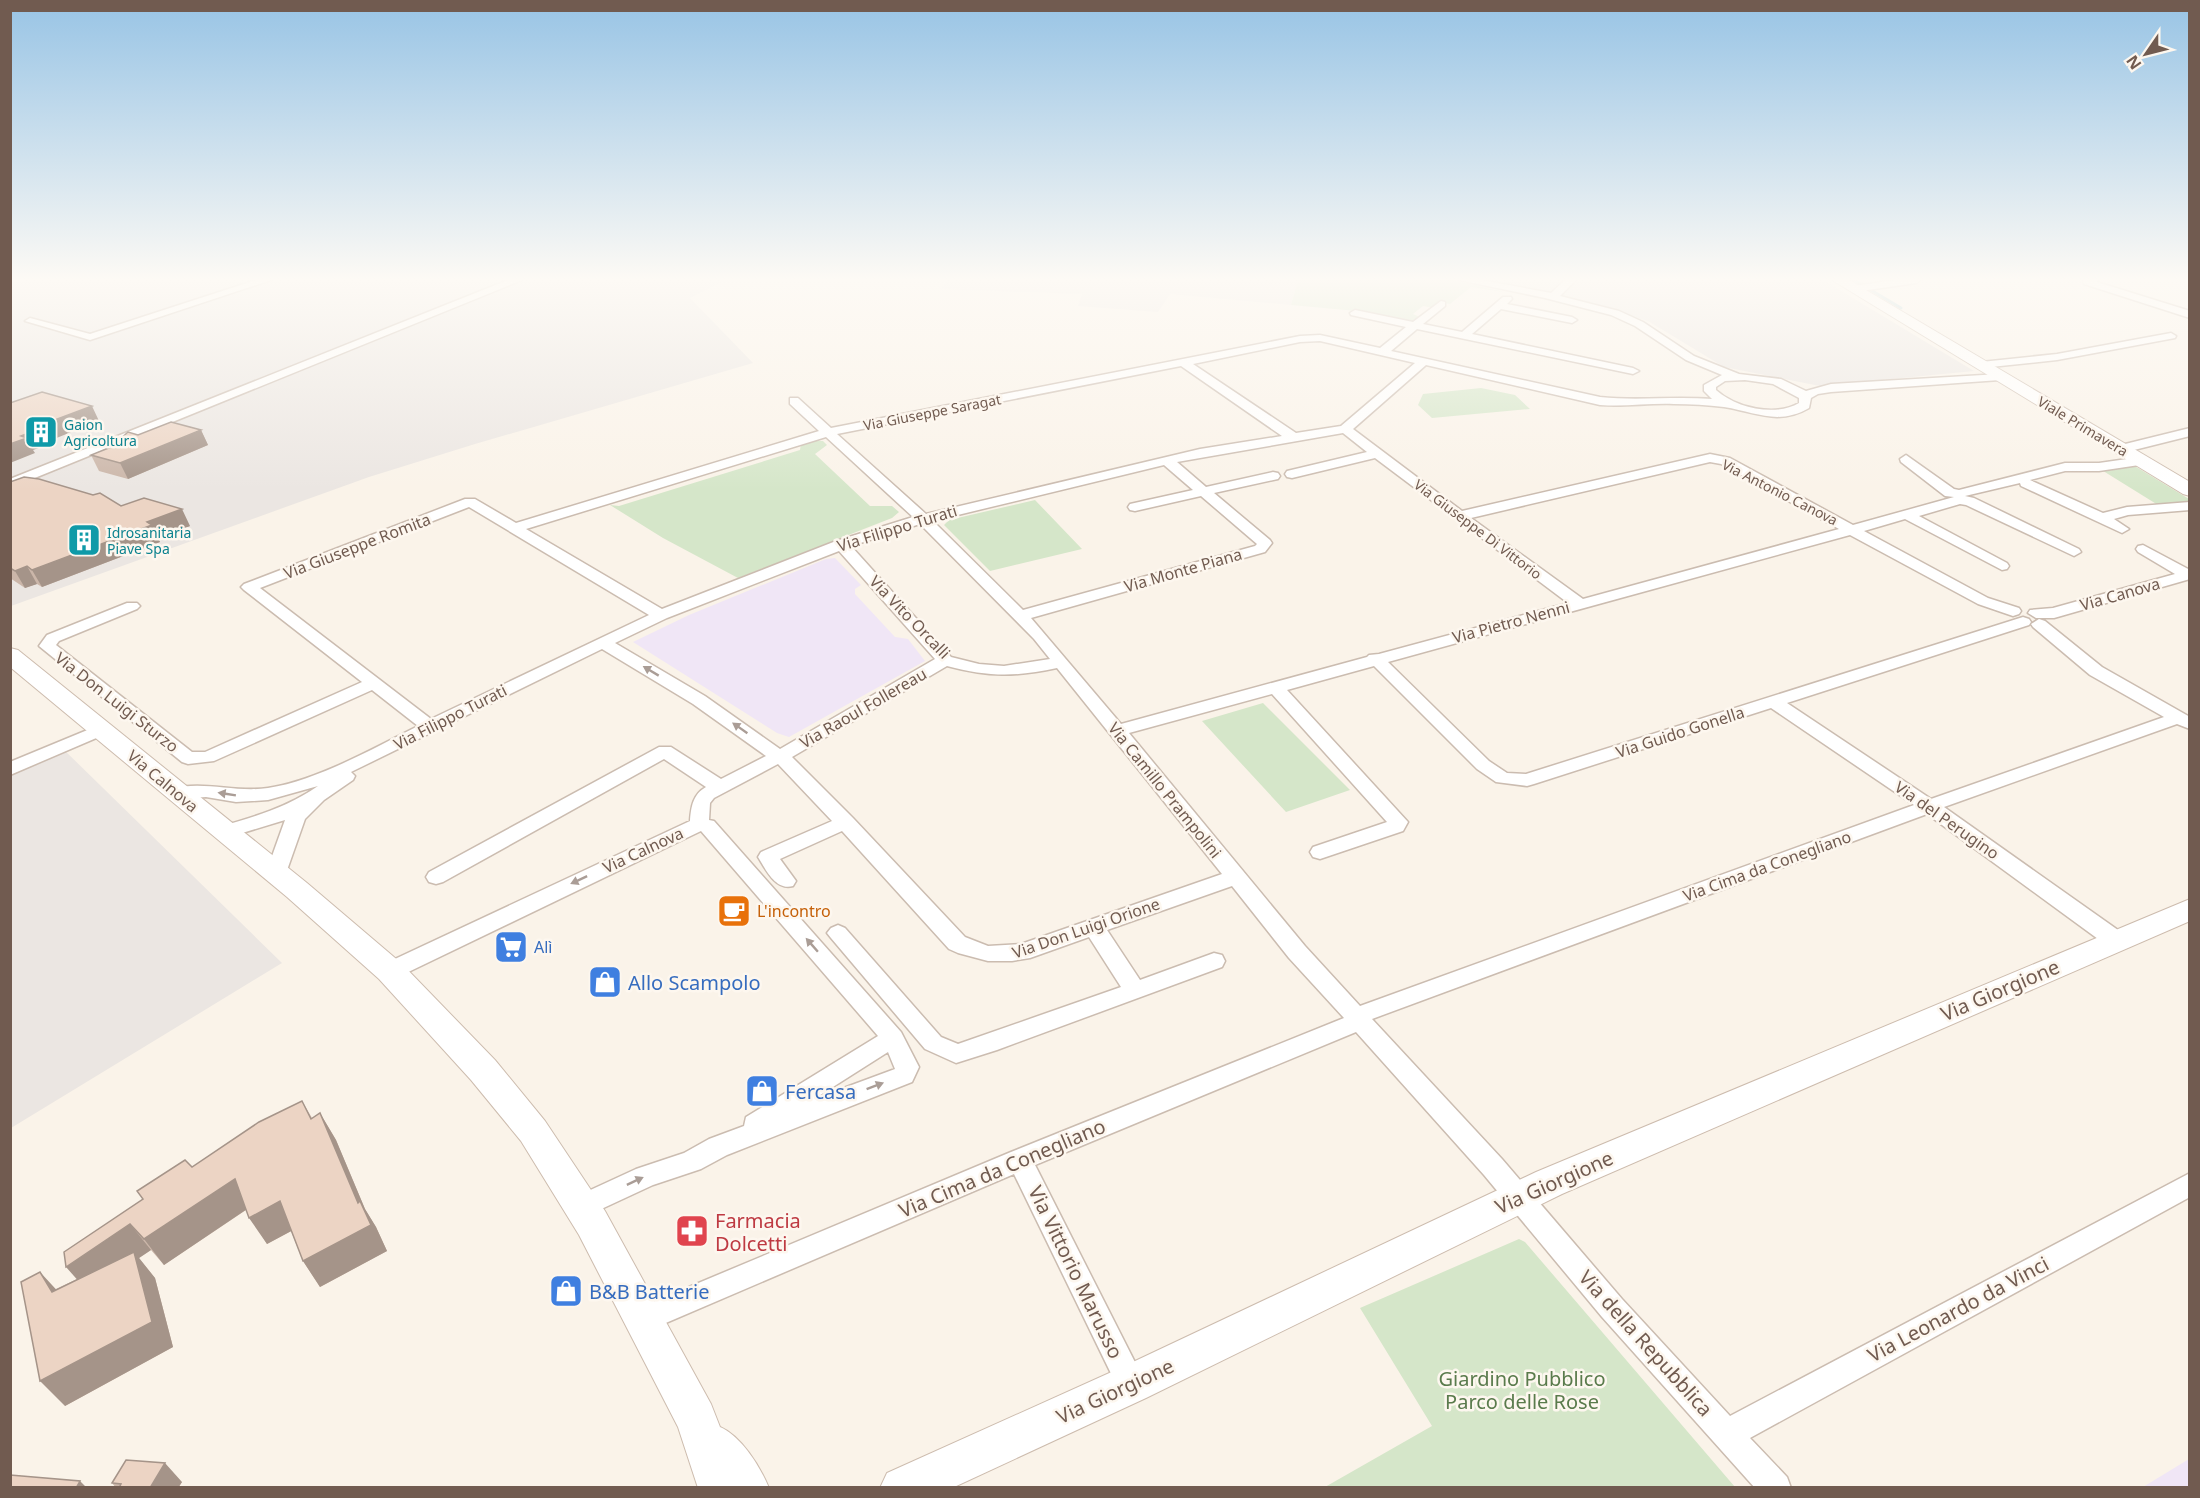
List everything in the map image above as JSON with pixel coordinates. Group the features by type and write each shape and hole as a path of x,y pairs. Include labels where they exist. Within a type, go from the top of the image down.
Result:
{"main road":[{"name":"Viale Primavera","path":"1956,350 2190,490"},
{"name":"Via Calnova","path":"10,655 276,873 390,971 426,1006 483,1070 533,1131 582,1206 696,1419 720,1488"},
{"name":"Via Giorgione","path":"914,1484 1334,1288 1518,1197 2190,909"},
{"name":"Via Calnova","path":"696,1419 747,1488"}],"street":[{"path":"10,484 343,350"},
{"name":"Via Giuseppe Saragat","path":"516,528 828,432 1245,350"},
{"name":"Via Giuseppe Saragat","path":"1373,350 1600,401 1622,403 1674,400 1729,404"},
{"path":"1535,350 1633,371"},
{"path":"1678,350 1690,358 1737,377 1831,388"},
{"path":"1981,365 2057,357 2096,350"},
{"path":"1690,358 1712,386 1717,398 1729,404 1755,411 1784,413 1803,407 1806,402 1805,397 1790,386 1771,380"},
{"path":"1184,362 1294,438"},
{"path":"1345,429 1424,362"},
{"name":"Via Giuseppe Saragat","path":"1674,400 1737,377"},
{"path":"1805,397 1814,391 1831,388 2001,377"},
{"name":"Via Camillo Prampolini","path":"794,401 922,518 1020,616 1061,662 1297,952 1359,1018 1518,1197"},
{"name":"Via Filippo Turati","path":"226,832 280,815 310,791 382,751 602,642 661,615 841,544 922,518 1167,461 1345,429"},
{"name":"Via Giuseppe Di Vittorio","path":"1345,429 1579,603"},
{"path":"2122,449 2190,432"},
{"path":"1292,474 1378,453"},
{"name":"Via Antonio Canova","path":"1460,516 1698,459 1725,461 1983,601 2028,618 2096,671 2183,721"},
{"name":"Viale Primavera","path":"1906,459 1950,493 1959,494 2065,466 2099,467 2141,461"},
{"name":"Via Monte Piana","path":"1020,616 1260,549 1265,543 1167,461"},
{"path":"1135,507 1273,476"},
{"path":"2026,483 2122,529"},
{"name":"Via Pietro Nenni","path":"1117,730 1960,500 1969,501 2074,552"},
{"name":"Via Giuseppe Romita","path":"429,726 249,587 470,502 661,615"},
{"path":"2102,518 2127,511 2190,506"},
{"path":"1905,514 2002,566"},
{"name":"Via Vito Orcalli","path":"841,544 945,660 978,669 1004,671 1030,669 1061,662"},
{"name":"Via Canova","path":"2028,618 2054,613 2188,575 2143,549"},
{"name":"Via Don Luigi Sturzo","path":"132,606 53,638 46,646 188,758 207,757 374,683"},
{"name":"Via Guido Gonella","path":"1375,658 1483,765 1503,778 1527,780 2028,618"},
{"name":"Via Don Luigi Orione","path":"602,642 699,700 780,756 846,822 957,943 975,952 997,956 1022,952 1235,877"},
{"name":"Via Raoul Follereau","path":"780,756 945,660"},
{"path":"1275,687 1398,822 1396,826 1320,852"},
{"name":"Via del Perugino","path":"1774,702 1929,806 2117,941"},
{"name":"Via Cima da Conegliano","path":"644,1319 1359,1018 1929,806 2183,721"},
{"path":"10,769 102,729"},
{"path":"436,878 665,751 713,790"},
{"path":"699,824 701,803 713,790 780,756"},
{"name":"Via Filippo Turati","path":"178,793 194,790 236,796 310,791"},
{"name":"Via Filippo Turati","path":"276,873 297,817 310,791"},
{"path":"786,881 768,857 846,822"},
{"name":"Via Calnova","path":"390,971 699,824 707,826 892,1038 907,1067 904,1075 718,1147"},
{"path":"1093,926 1134,989"},
{"path":"838,933 933,1043 956,1054 1214,961"},
{"name":"Via Calnova","path":"582,1206 645,1177 692,1161 718,1147 892,1038"},
{"name":"Via Vittorio Marusso","path":"1020,1160 1131,1384"},
{"name":"Via Leonardo da Vinci","path":"1727,1434 2190,1184"},
{"name":"Via della Repubblica","path":"1518,1197 1612,1308 1776,1488"}],"shaded area":[{"path":"11,350 740,350 753,363 369,477 11,606"},
{"path":"1696,350 1939,350 1974,371 1820,386 1724,367"},
{"path":"835,558 861,585 855,589 855,594 895,637 908,639 925,661 789,737 777,733 633,642 689,615 826,559"},
{"path":"58,744 282,963 11,1128 11,766"},
{"path":"2189,1459 2189,1487 2143,1487"}],"green space":[{"path":"1481,388 1515,395 1530,409 1432,418 1418,405 1423,394"},
{"path":"823,441 827,445 815,454 870,506 892,506 899,512 892,518 738,578 663,538 610,505 619,506 800,450 801,444"},
{"path":"2133,465 2189,499 2189,502 2158,505 2100,469"},
{"path":"1035,500 1082,549 990,571 944,525 949,520"},
{"path":"1263,703 1350,790 1286,812 1202,721"},
{"name":"Giardino Pubblico Parco delle Rose","path":"1519,1239 1525,1242 1735,1487 1325,1487 1432,1426 1360,1308"}],"building":[{"path":"42,392 92,406 36,427 42,428 21,436 27,438 10,444 10,403"},
{"path":"171,422 201,430 120,463 91,455 111,447 128,432 138,435"},
{"name":"Idrosanitaria Piave Spa","path":"24,477 39,479 93,495 100,493 121,506 144,498 182,509 147,522 152,525 32,570 27,566 15,571 10,568 10,482"},
{"path":"302,1101 311,1119 320,1113 358,1203 360,1201 371,1225 303,1261 280,1201 249,1218 235,1179 144,1239 130,1224 66,1267 64,1252 143,1199 137,1191 185,1160 192,1167 259,1122"},
{"path":"134,1252 152,1322 40,1381 21,1282 40,1272 52,1292"},
{"path":"126,1460 165,1463 150,1488 119,1488 121,1484 112,1483"},
{"path":"10,1475 80,1481 76,1488 10,1488"}],"place":[{"name":"Gaion Agricoltura","path":"41,432"},
{"name":"Idrosanitaria Piave Spa","path":"84,540"},
{"name":"L'incontro","path":"734,911"},
{"name":"Alì","path":"511,947"},
{"name":"Allo Scampolo","path":"605,982"},
{"name":"Fercasa","path":"762,1091"},
{"name":"Farmacia Dolcetti","path":"692,1231"},
{"name":"B&B Batterie","path":"566,1291"}]}
